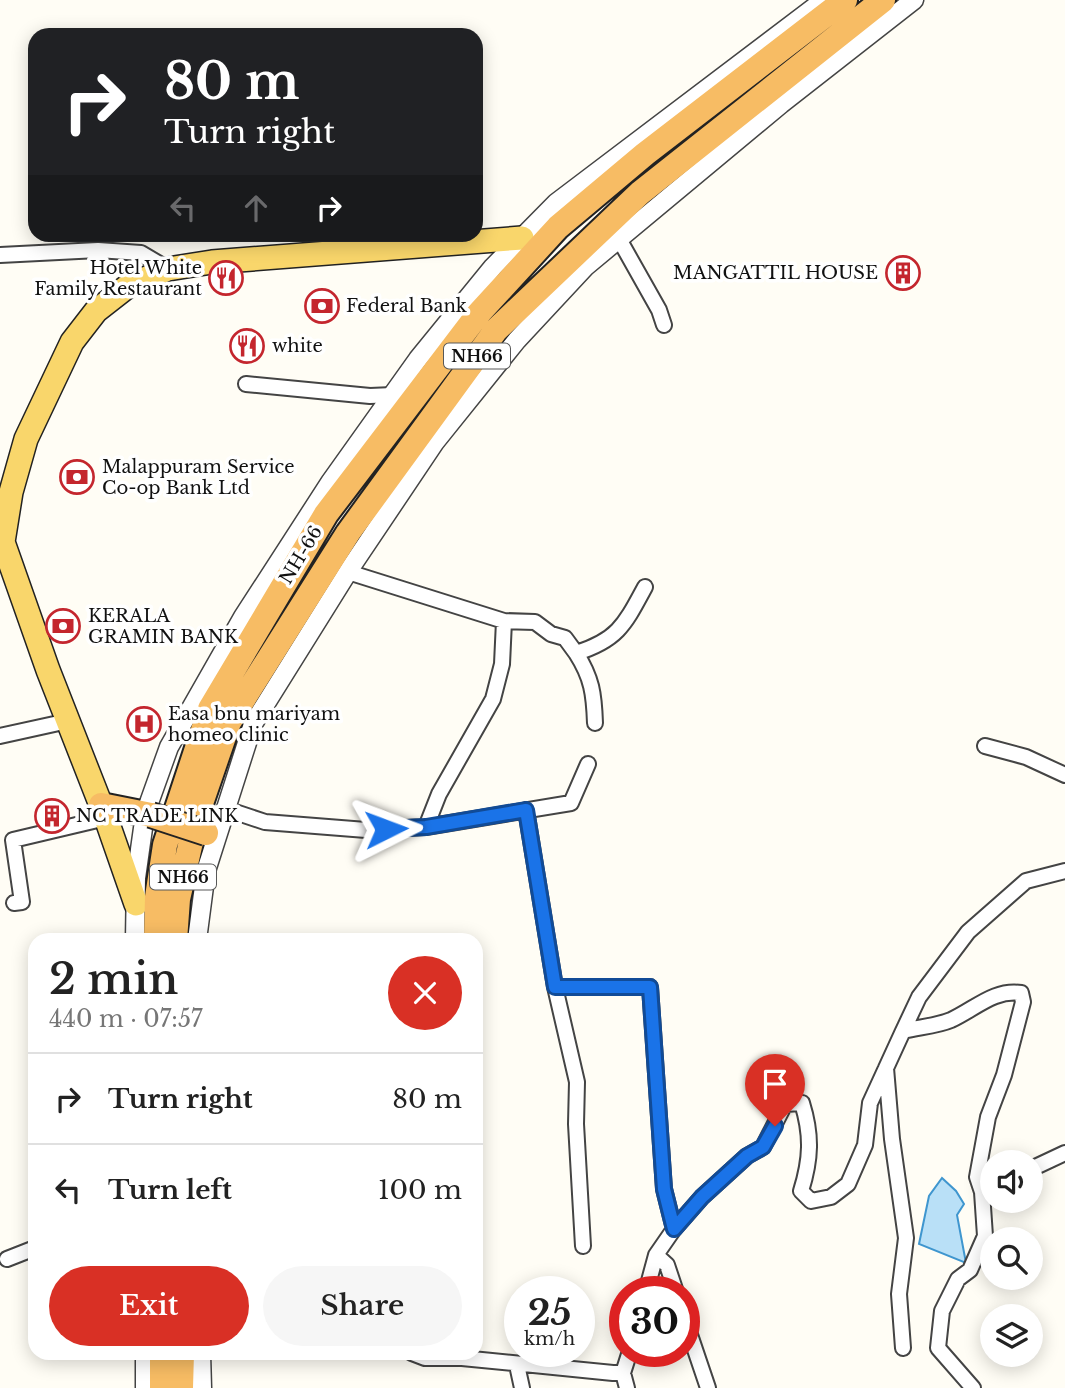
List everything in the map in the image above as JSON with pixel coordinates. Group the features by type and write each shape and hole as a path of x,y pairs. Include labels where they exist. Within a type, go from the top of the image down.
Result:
{"highway":[{"name":"NH-66","path":"156,933 156,897 165,845 210,709 326,514 479,313 558,227 645,154 845,0"},
{"name":"NH66","path":"176,933 178,899 206,829 229,722 348,533 496,330 640,193 883,0"},
{"path":"104,811 148,814 206,829"},
{"path":"162,1360 162,1388"},
{"path":"181,1388 182,1360"}],"main road":[{"path":"483,241 522,238"},
{"path":"136,904 104,811 4,560 3,542 11,492 26,439 72,342 96,311 128,286 168,269 212,262 470,242"}],"street":[{"name":"NH66","path":"135,933 136,878 148,814 169,747 243,617 331,481 418,359 485,278 556,204 824,0"},
{"name":"NH66","path":"198,933 206,871 206,829 226,809 253,724 348,572 435,442 516,340 585,267 781,104 914,0"},
{"path":"619,239 659,310 664,326"},
{"path":"0,255 98,250 141,253 168,269"},
{"path":"246,384 370,396 393,395"},
{"path":"348,572 504,621 535,622 551,634 565,638 588,672 594,694 595,723"},
{"path":"576,653 599,646 625,624 645,587"},
{"path":"426,827 439,794 493,699 502,664 504,621"},
{"path":"0,736 68,721"},
{"path":"985,746 1026,757 1065,775"},
{"path":"226,809 265,822 366,830 426,827 571,803 588,764"},
{"path":"526,810 555,987 577,1082 576,1124 583,1246"},
{"path":"13,903 22,902 13,840 85,825 104,811"},
{"path":"650,1276 656,1255 674,1229 702,1197 747,1156 763,1147 785,1104 802,1103 809,1135 809,1164 801,1191 811,1200 831,1197 848,1184 865,1145 870,1102 919,997 968,932 1026,881 1065,870"},
{"path":"555,987 650,987 664,1189 674,1229"},
{"path":"903,1031 949,1021 992,996 1009,992 1021,993 1023,1002 1004,1075 988,1117 982,1150"},
{"path":"886,1067 892,1139 906,1238 899,1294 903,1348"},
{"path":"1043,1163 1065,1153"},
{"path":"980,1161 977,1177 980,1181"},
{"path":"973,1388 938,1348 942,1311 958,1279 970,1270 985,1236 986,1213"},
{"path":"7,1259 28,1251"},
{"path":"656,1255 667,1265 671,1276"},
{"path":"145,1360 145,1388"},
{"path":"201,1360 202,1388"},
{"path":"478,1360 504,1363"},
{"path":"700,1364 708,1388"},
{"path":"517,1367 522,1388"},
{"path":"559,1367 623,1373"},
{"path":"625,1367 623,1373 626,1388"}],"water":[{"path":"942,1178 956,1191 964,1204 957,1215 966,1263 919,1244 929,1196"}],"place":[{"name":"MANGATTIL HOUSE","path":"903,273"},
{"name":"Hotel White Family Restaurant","path":"226,278"},
{"name":"Federal Bank","path":"322,306"},
{"name":"white","path":"247,346"},
{"name":"Malappuram Service Co-op Bank Ltd","path":"77,477"},
{"name":"KERALA GRAMIN BANK","path":"63,626"},
{"name":"Easa bnu mariyam homeo clinic","path":"144,724"},
{"name":"NC TRADE LINK","path":"52,816"}],"route":[{"path":"386,829 426,827 526,810 555,987 650,987 664,1189 674,1229 702,1197 747,1156 763,1147 775,1126"}]}
